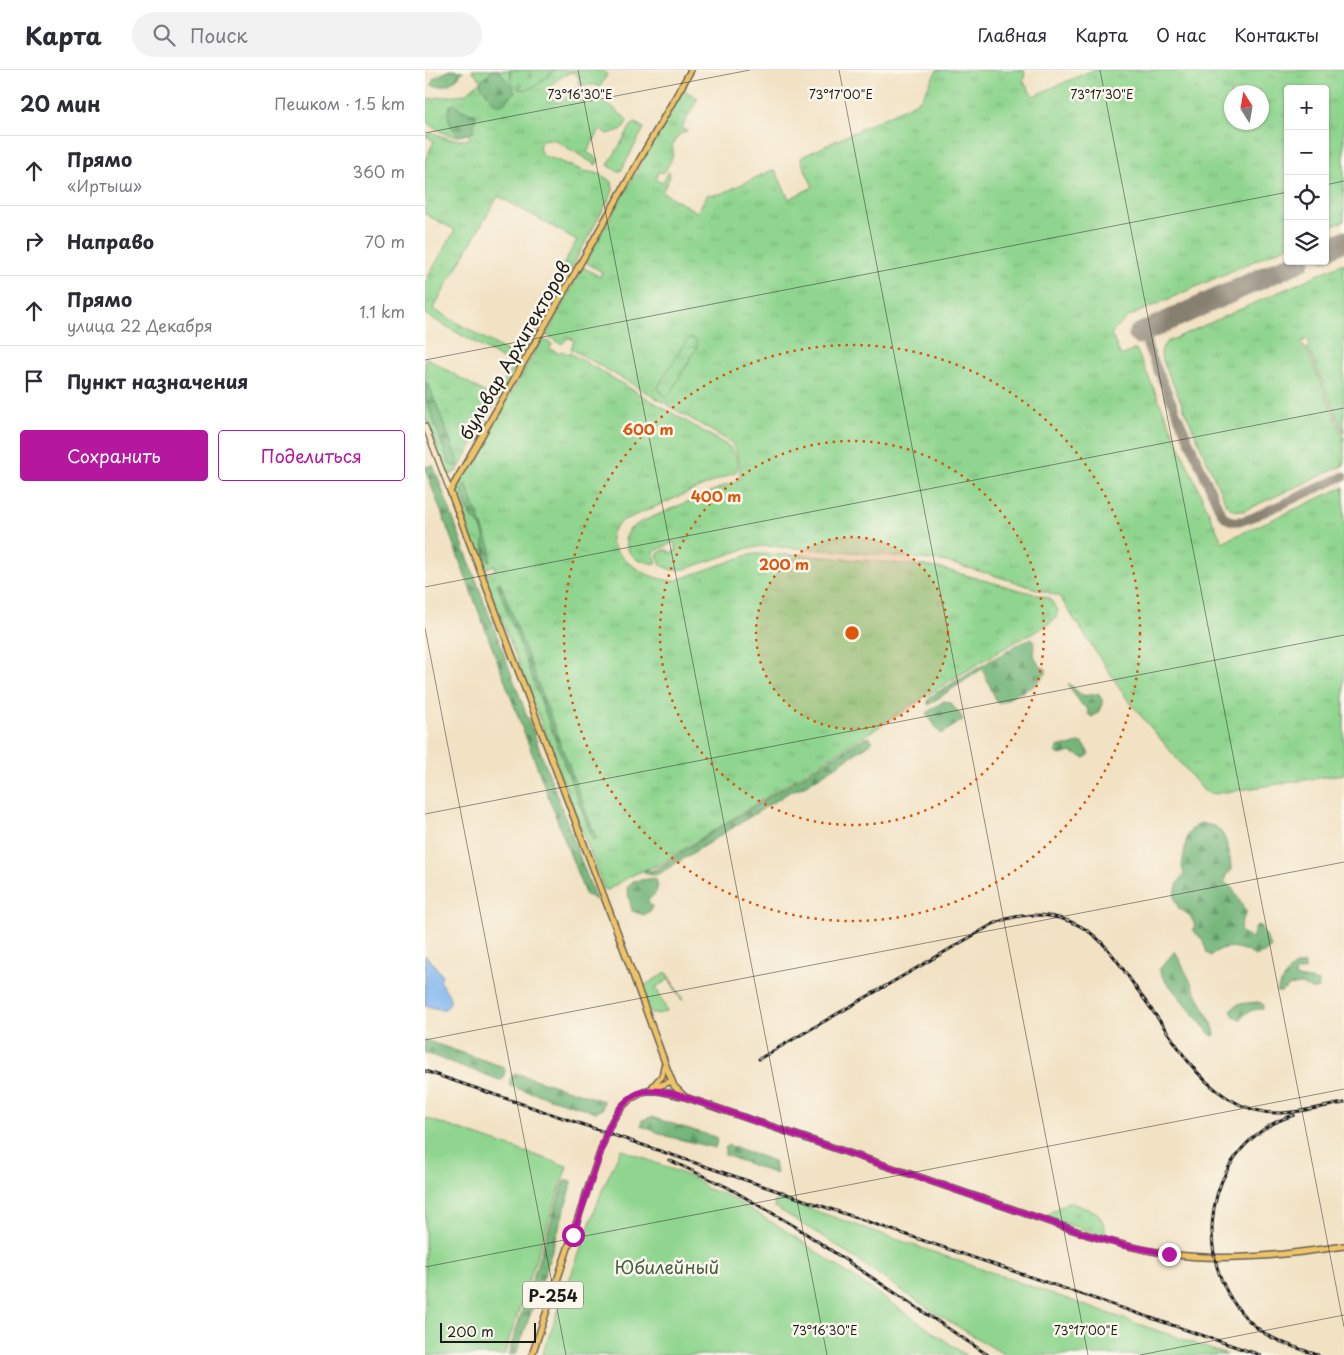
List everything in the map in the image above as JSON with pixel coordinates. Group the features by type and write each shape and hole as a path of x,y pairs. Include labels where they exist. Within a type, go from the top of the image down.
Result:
{"main road":[{"name":"бульвар Архитекторов","path":"450,490 689,70"},
{"path":"425,426 672,1081 685,1097"},
{"path":"645,1091 654,1086 662,1076 664,1060"},
{"name":"Р-254","path":"532,1355 611,1122 628,1100 645,1091 672,1081"},
{"path":"645,1091 659,1091 685,1097 1062,1227 1123,1245 1169,1254 1236,1258 1344,1246"}],"green space":[{"path":"450,70 463,71 450,84 441,86 431,85 434,78"},
{"path":"472,70 603,70 607,75 599,88 597,85 580,85 578,82 579,78 574,72 563,76 552,84 547,90 549,96 558,102 563,101 571,90 579,89 614,108 627,121 623,129 608,134 600,130 587,152 599,160 596,165 555,140 544,139 541,142 539,147 544,156 584,171 600,174 612,182 613,190 551,303 544,299 577,240 498,196 433,309 512,354 542,303 549,307 504,388 501,387 513,365 425,314 425,282 455,230 425,214 425,161 434,141 426,136 433,133 450,139 467,140 470,138 468,134 456,136 443,133 425,121 425,99 466,94 481,81"},
{"path":"492,70 498,70 513,87 515,93 501,105 496,105 481,86 480,82"},
{"path":"510,70 555,70 540,83 522,90 516,88 512,82"},
{"path":"937,70 1024,70 1025,78 1023,81 1033,96 1093,70 1344,70 1344,221 1329,227 1329,85 1284,85 1284,248 1128,317 1111,334 1121,356 1136,349 1222,542 1344,487 1344,774 1213,794 1204,791 1127,699 1059,596 990,574 942,561 766,546 748,548 685,569 672,570 661,565 657,554 664,550 668,550 670,553 677,550 674,542 653,552 657,562 655,564 637,560 629,552 625,539 630,529 639,523 740,479 736,452 732,443 571,349 574,340 568,338 562,344 546,335 583,267 600,277 602,272 587,263 587,258 683,90 698,98 681,129 687,131 682,134 680,133 672,146 673,156 670,163 664,172 659,171 655,179 662,183 669,172 670,177 662,192 697,212 708,194 723,193 772,170 776,172 789,199 813,187 801,160 802,157 915,103 923,96"},
{"path":"455,103 460,109 476,115 473,132 459,136 451,126 448,116 449,107"},
{"path":"635,123 644,128 621,171 617,171 608,165 631,126"},
{"path":"1344,263 1344,433 1308,348 1310,345 1308,339 1301,342 1304,348 1306,348 1344,438 1344,465 1243,511 1233,510 1226,504 1162,359 1162,348 1167,342"},
{"path":"690,338 697,341 697,347 668,397 660,393 658,387 683,345"},
{"path":"542,339 552,344 550,349 559,353 561,351 570,353 730,447 736,456 738,465 736,472 622,521 615,528 611,540 614,548 644,573 674,581 748,555 757,554 799,555 919,565 943,569 1049,598 1058,610 1056,618 951,680 657,866 631,876 608,890 604,889 486,578 485,575 496,569 495,565 484,569 481,566 458,500 458,487"},
{"path":"425,357 494,398 498,392 500,395 457,471 450,475 445,471 425,417"},
{"path":"425,382 431,390 458,461 458,466 452,466 448,460 425,397"},
{"path":"433,465 596,900 585,894 425,469 425,467"},
{"path":"466,484 491,549 490,562 484,552 483,532 479,524 470,516 462,491 463,486"},
{"path":"500,582 596,838 593,840 497,584"},
{"path":"1032,638 1037,661 1046,669 1046,674 1035,685 998,704 982,669 928,705 928,700 931,696"},
{"path":"1069,683 1082,694 1098,693 1103,702 1098,713 1092,717 1089,715 1087,708 1082,705 1068,685"},
{"path":"944,701 949,702 963,720 941,734 926,713"},
{"path":"870,737 872,741 867,746 803,787 791,791 661,872 654,875 645,873 644,871 647,869 650,871 656,869 863,739"},
{"path":"1083,743 1089,755 1084,758 1071,752 1060,755 1055,752 1059,746"},
{"path":"1200,823 1216,827 1220,830 1226,841 1231,871 1226,875 1224,882 1232,888 1247,913 1242,920 1240,930 1246,936 1252,938 1256,926 1260,925 1271,947 1264,953 1255,956 1241,949 1229,948 1221,949 1211,956 1207,953 1203,941 1193,930 1195,926 1191,918 1179,909 1174,897 1177,885 1184,874 1182,866 1187,836"},
{"path":"656,878 657,890 648,902 652,906 651,910 644,915 632,911 627,888 633,881"},
{"path":"1175,951 1213,1026 1215,1035 1213,1036 1164,979 1159,970"},
{"path":"1305,964 1305,970 1296,972 1295,977 1319,982 1319,988 1311,990 1301,984 1289,986 1281,992 1277,992 1291,969"},
{"path":"666,972 683,1000 669,979 656,987 667,1011 658,1014 651,1013 641,988"},
{"path":"1258,1002 1263,1004 1263,1009 1250,1011 1240,1020 1233,1015 1231,1010 1238,1004"},
{"path":"425,1040 504,1067 503,1079 500,1080 425,1053"},
{"path":"515,1073 604,1101 602,1109 596,1112 510,1086 510,1079"},
{"path":"651,1117 718,1138 715,1148 670,1137 641,1126 642,1120"},
{"path":"425,1118 567,1166 504,1355 425,1355"},
{"path":"728,1145 774,1161 776,1174 725,1155 725,1148"},
{"name":"Юбилейный","path":"621,1149 698,1180 705,1188 728,1196 791,1234 966,1355 542,1355 603,1188"},
{"path":"571,1180 571,1188 545,1273 516,1355 508,1355 564,1181"},
{"path":"779,1198 1227,1355 1005,1355 929,1309 833,1243 775,1207 774,1203"},
{"path":"1068,1202 1096,1212 1105,1226 1104,1235 1049,1219 1048,1216 1051,1212"}],"water":[{"path":"425,955 442,975 440,981 450,1000 445,1009 425,1006"}],"taxiway":[{"path":"1154,326 1148,335 1147,346 1220,511 1226,518 1232,521 1249,519 1344,476"}],"runway":[{"path":"1329,248 1344,241"},
{"path":"1139,334 1291,265"}],"railway":[{"path":"759,1059 993,924 1022,916 1051,916 1078,925 1102,943 1121,966 1196,1071 1229,1098 1241,1105 1268,1113 1298,1111 1344,1103"},
{"path":"425,1071 1260,1355"},
{"path":"1294,1115 1269,1126 1245,1145 1228,1168 1217,1195 1212,1223 1214,1252 1221,1280 1236,1305 1256,1327 1278,1341 1318,1355"},
{"path":"669,1160 727,1187 796,1227 988,1355"}],"route":[{"path":"573,1235 607,1132 614,1117 628,1100 645,1091 659,1091 685,1097 1088,1235 1123,1245 1169,1254"}]}
